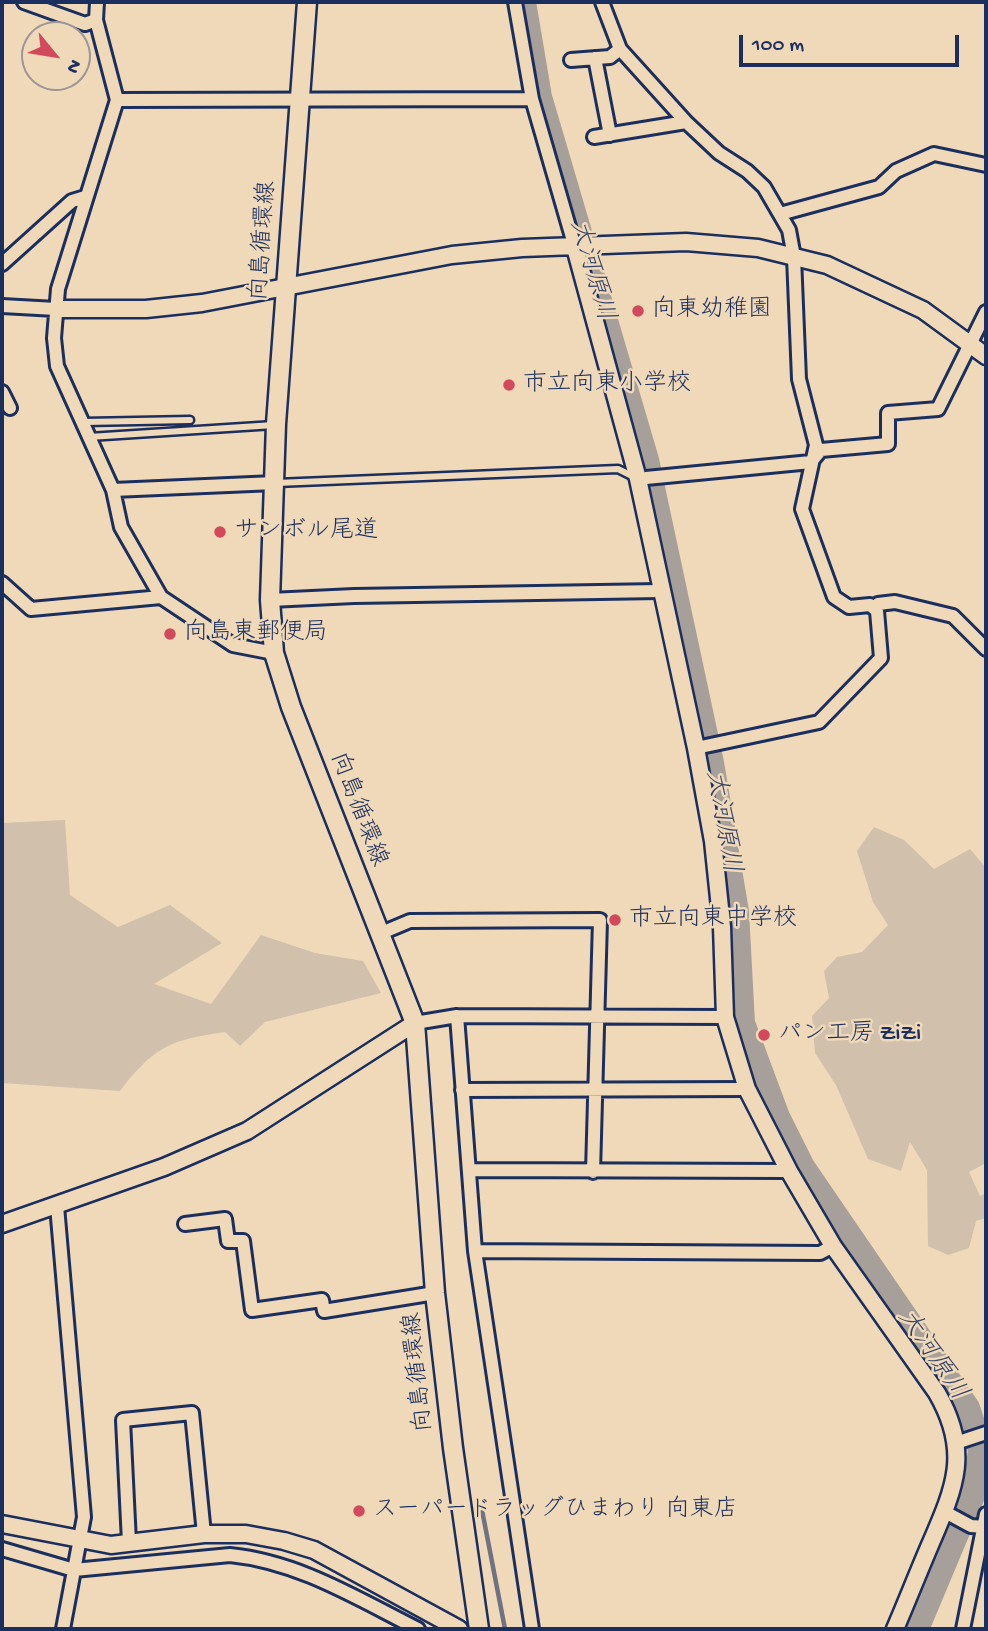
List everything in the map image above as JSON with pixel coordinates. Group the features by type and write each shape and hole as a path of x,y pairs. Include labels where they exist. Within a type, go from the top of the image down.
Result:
{"main road":[{"name":"向島循環線","path":"307,2 276,424 270,600 274,653 291,707 415,1023 435,1293 453,1448 479,1629"}],"street":[{"path":"24,2 85,24 96,20"},
{"path":"97,2 96,20 117,100 58,289 54,338 57,366 113,490 121,527 161,597 233,645 274,653"},
{"path":"515,2 532,99 647,478 660,591 713,841 722,928 725,1017 747,1089 789,1171 833,1246 937,1393 963,1441 953,1492 895,1629"},
{"path":"602,2 620,49 686,122 764,187 789,230 794,257 799,379 816,445 802,509 834,597 849,607 875,607 878,604 895,602 953,616 986,649"},
{"path":"571,60 610,57 620,49"},
{"path":"595,58 610,135"},
{"path":"117,100 532,99"},
{"path":"594,137 686,122"},
{"path":"780,214 879,187 896,171 934,154 986,165"},
{"path":"2,264 72,201 85,197"},
{"path":"2,306 146,309 202,303 288,288 453,255 574,244 685,242 758,248 827,265 923,310 972,343 986,356"},
{"path":"647,478 811,463 821,450 888,444 888,413 938,409 986,312"},
{"path":"2,392 10,408"},
{"path":"113,490 275,483"},
{"path":"2,583 31,609 161,597"},
{"path":"270,600 660,591"},
{"path":"695,748 820,722 881,658 875,607"},
{"path":"379,934 410,920 600,920 595,1018 593,1172"},
{"path":"2,1224 164,1167 247,1131 415,1023 457,1016 725,1017"},
{"path":"457,1016 475,1251 532,1629"},
{"path":"462,1090 747,1089"},
{"path":"469,1171 789,1171"},
{"path":"57,1206 84,1517 63,1629"},
{"path":"185,1224 225,1219 228,1241 243,1241 251,1310 322,1300 324,1311 435,1293"},
{"path":"475,1251 820,1252 833,1246"},
{"path":"129,1542 122,1420 192,1413 204,1534"},
{"path":"963,1441 986,1433"},
{"path":"945,1512 971,1526 985,1521"},
{"path":"963,1629 985,1521"},
{"path":"2,1524 111,1545 204,1534 246,1534 284,1541 314,1550 459,1629"},
{"path":"2,1549 74,1570 230,1555 255,1557 309,1573 418,1629"}],"lane":[{"path":"82,422 190,420"},
{"path":"88,437 276,424"},
{"path":"275,483 618,469 647,478"}],"shaded area":[{"path":"65,820 70,895 118,927 170,905 222,943 154,984 211,1004 261,935 315,953 363,961 381,993 265,1022 240,1046 225,1032 177,1042 143,1064 120,1091 2,1083 2,823"},
{"path":"874,827 904,840 934,869 970,849 986,868 986,1163 969,1172 980,1196 986,1193 986,1218 976,1221 969,1248 948,1255 928,1246 927,1170 910,1142 901,1171 868,1159 836,1085 815,1053 812,1016 829,998 824,971 837,957 862,952 888,925 873,902 857,851"}],"waterway":[{"name":"大河原川","path":"523,2 539,97 646,460 711,763 736,912 742,1023 777,1117 802,1167 967,1408 981,1450 976,1486 916,1629"},
{"path":"482,1510 505,1629"}],"place":[{"name":"向東幼稚園","path":"638,311"},
{"name":"市立向東小学校","path":"509,385"},
{"name":"サンボル尾道","path":"220,532"},
{"name":"向島東郵便局","path":"170,634"},
{"name":"市立向東中学校","path":"615,920"},
{"name":"パン工房 ZiZi","path":"764,1035"},
{"name":"スーパードラッグひまわり 向東店","path":"359,1511"}]}
